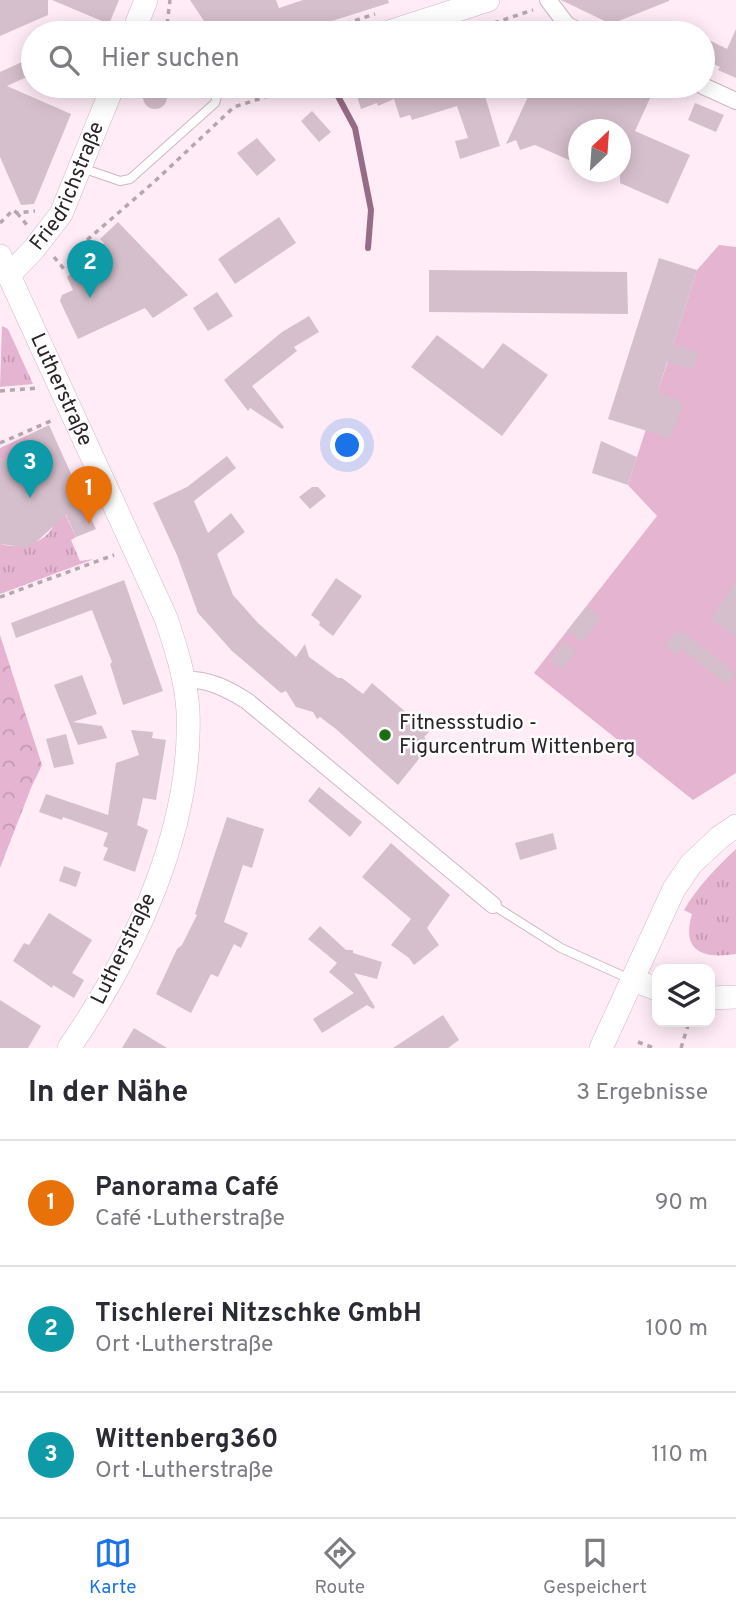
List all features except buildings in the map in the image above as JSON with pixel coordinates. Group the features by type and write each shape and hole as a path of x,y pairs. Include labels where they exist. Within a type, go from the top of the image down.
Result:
{"street":[{"path":"138,21 146,0"},
{"path":"391,21 488,0"},
{"path":"550,2 564,21"},
{"path":"715,92 736,101"},
{"name":"Friedrichstraße","path":"3,272 56,222 108,98"},
{"name":"Lutherstraße","path":"3,272 166,618 184,680 188,711 185,767 176,816 147,908 97,1005 69,1048"},
{"path":"184,680 209,682 247,701 493,905"},
{"path":"601,1048 662,913 683,875 707,848 736,826"},
{"path":"633,981 652,987"},
{"path":"715,998 736,997"}],"lane":[{"path":"80,167 120,181 130,179 215,103 216,98"},
{"path":"493,905 561,948 633,981"}],"path":[{"path":"167,21 170,0"},
{"path":"498,21 550,2"},
{"path":"72,253 154,182 234,107 262,98"},
{"path":"0,223 13,210 32,212 38,209"},
{"path":"0,391 41,388"},
{"path":"0,443 55,419"},
{"path":"0,597 116,554"},
{"path":"681,1048 687,1027"},
{"path":"638,1042 654,1048"}],"green space":[{"path":"719,245 736,247 736,773 693,800 534,673 657,516 628,485 697,270"},
{"path":"2,326 8,329 33,384 0,387"},
{"path":"28,435 43,466 22,458 0,460 0,448"},
{"path":"60,504 76,537 71,540 80,561 94,559 0,594 0,544 30,544 44,537 54,525"},
{"path":"0,635 42,765 0,868"},
{"path":"736,849 736,954 705,954 692,945 689,927 692,914 684,910 695,893"}],"waterway":[{"path":"339,98 355,128 371,210 368,248"}],"place":[{"name":"Tischlerei Nitzschke GmbH","path":"90,298"},
{"name":"Wittenberg360","path":"30,498"},
{"name":"Panorama Café","path":"89,524"},
{"name":"Fitnessstudio - Figurcentrum Wittenberg","path":"385,735"}]}
